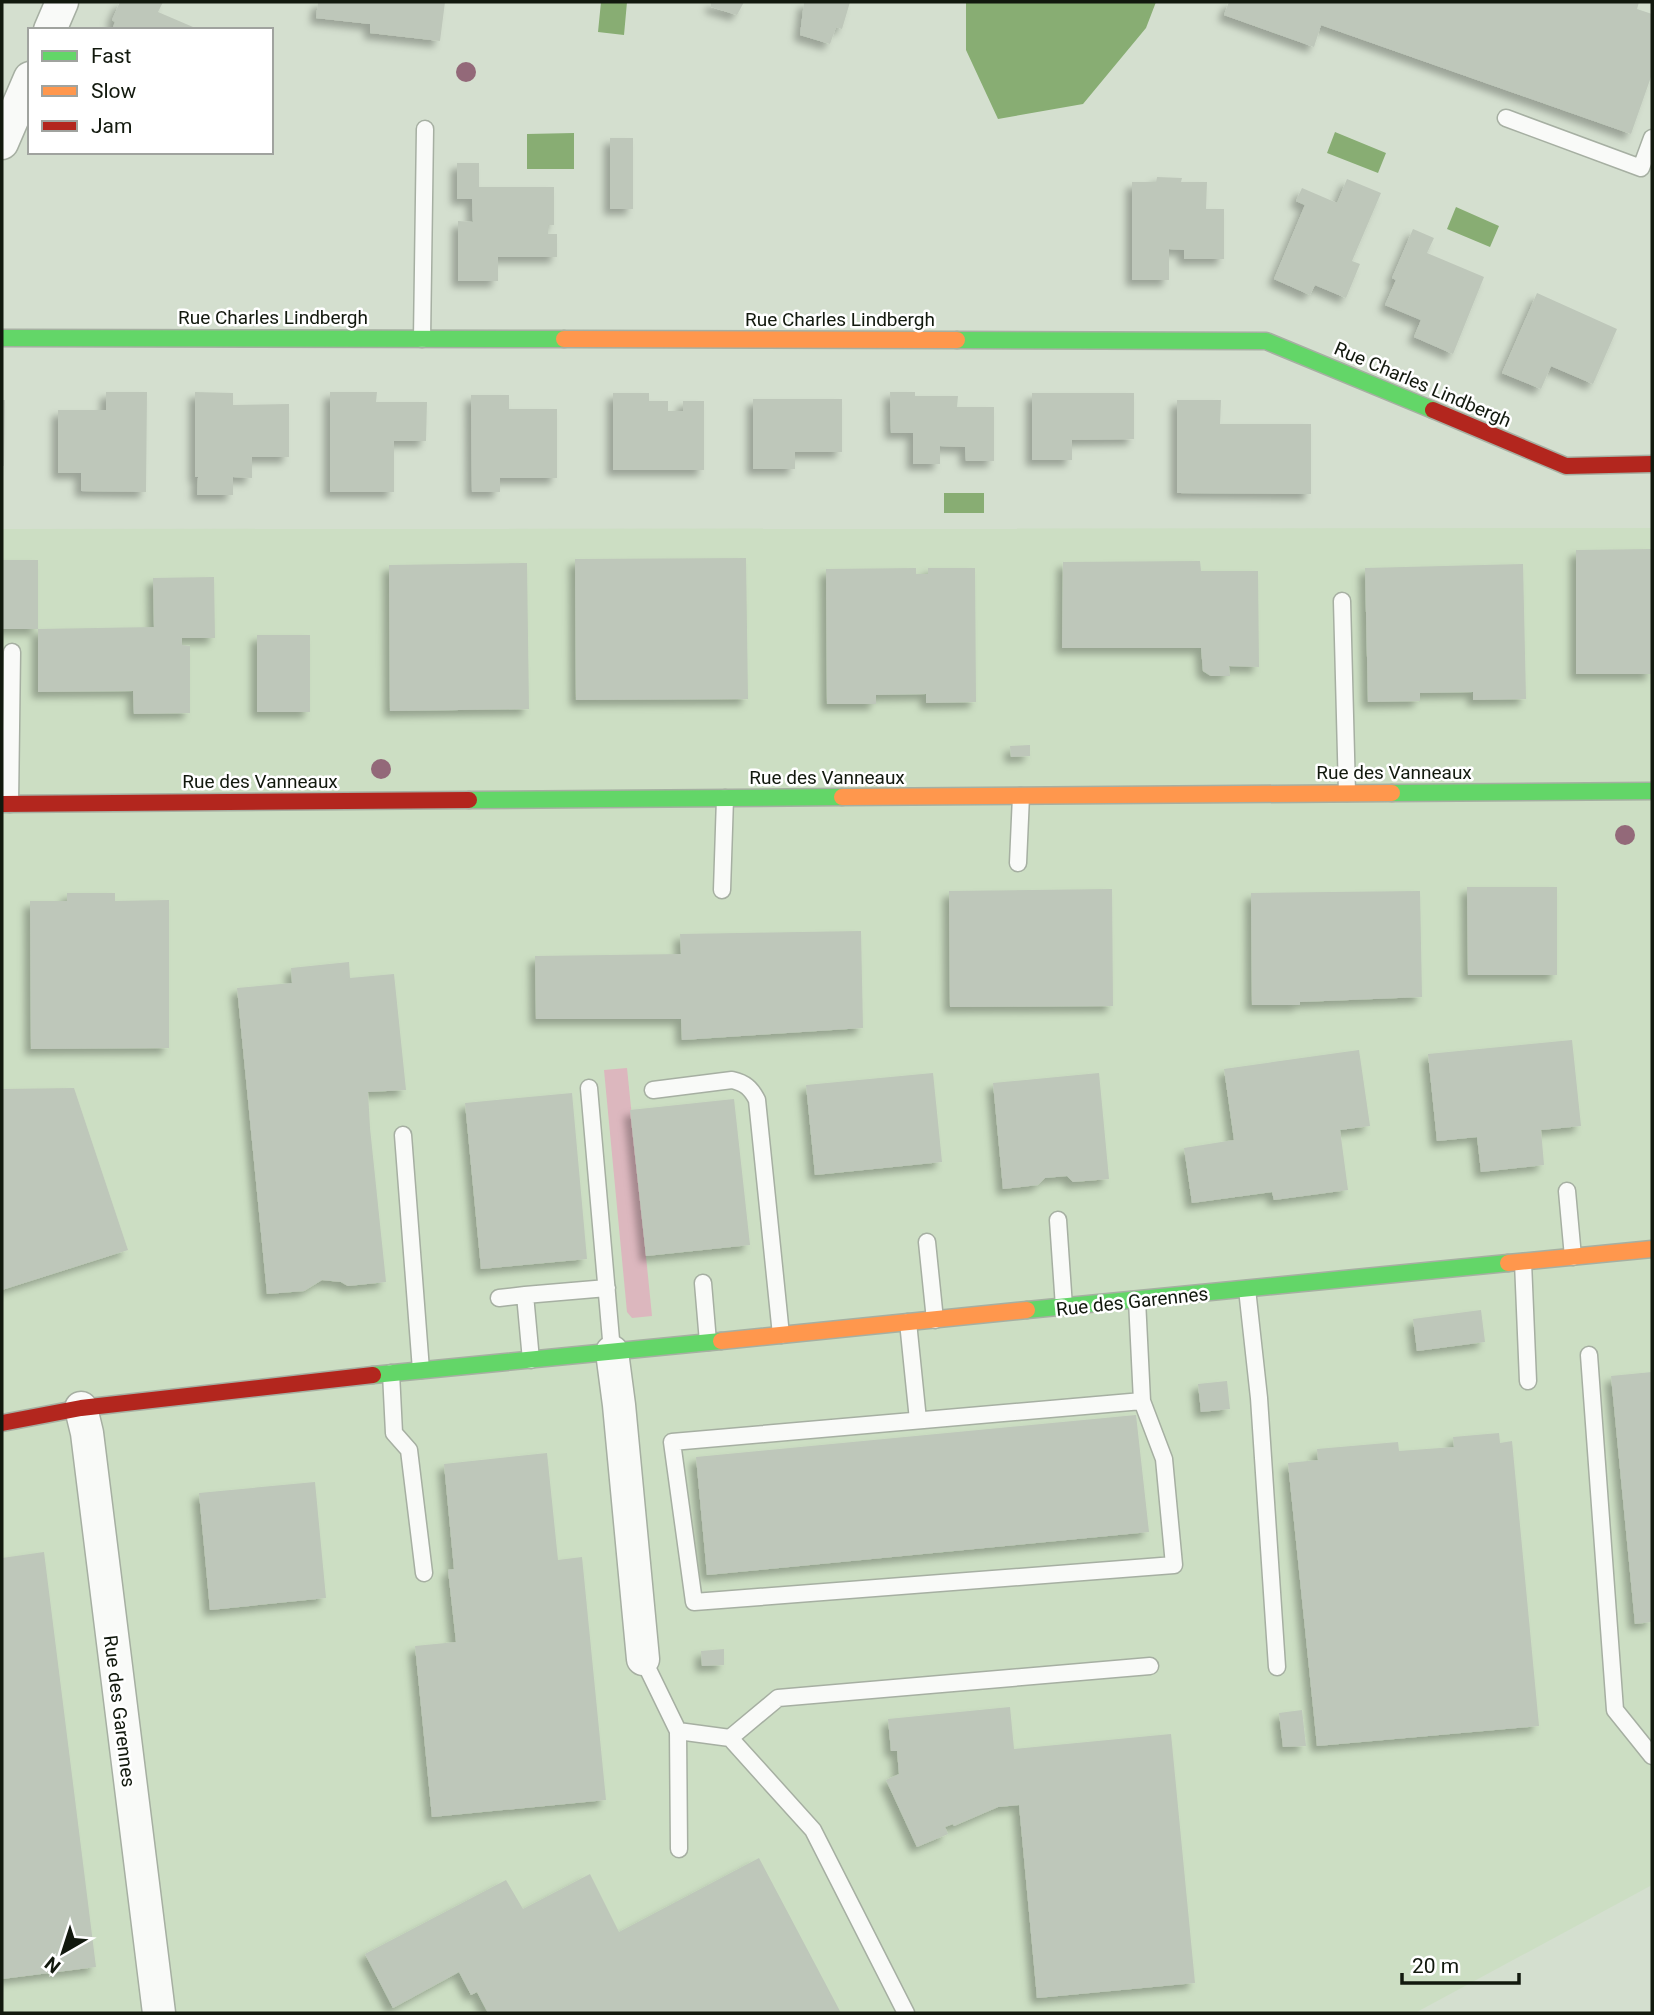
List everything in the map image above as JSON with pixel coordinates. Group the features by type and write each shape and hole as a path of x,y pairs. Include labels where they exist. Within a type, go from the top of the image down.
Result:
{"street":[{"path":"51,28 62,2"},
{"path":"2,143 28,83"},
{"name":"Rue Charles Lindbergh","path":"2,338 1266,341 1566,466 1652,464"},
{"name":"Rue des Vanneaux","path":"6,804 1652,790"},
{"name":"Rue des Garennes","path":"2,1423 81,1408 391,1373 1652,1249"},
{"path":"612,1352 643,1660"},
{"name":"Rue des Garennes","path":"81,1408 87,1433 159,2013"}],"lane":[{"path":"1506,118 1641,169 1652,138"},
{"path":"422,339 425,130"},
{"path":"1342,601 1347,793"},
{"path":"6,804 12,652"},
{"path":"1018,863 1021,796"},
{"path":"722,890 724,798"},
{"path":"653,1090 732,1080 743,1082 752,1089 757,1100 781,1335"},
{"path":"589,1088 612,1352"},
{"path":"403,1135 421,1370"},
{"path":"1567,1191 1573,1257"},
{"path":"1058,1220 1064,1307"},
{"path":"928,1242 935,1320"},
{"path":"1523,1262 1528,1381"},
{"path":"703,1283 708,1342"},
{"path":"499,1298 607,1287"},
{"path":"1247,1289 1259,1398 1277,1667"},
{"path":"525,1295 531,1360"},
{"path":"1137,1300 1142,1401 1164,1459 1174,1565 694,1602 672,1442 1142,1401"},
{"path":"908,1322 918,1420"},
{"path":"1589,1355 1615,1710 1652,1756"},
{"path":"391,1373 394,1433 409,1450 424,1573"},
{"path":"643,1660 678,1731 679,1849"},
{"path":"730,1738 778,1698 1150,1667"},
{"path":"678,1731 730,1738 813,1830 906,2013"}],"shaded area":[{"path":"601,2 627,2 624,35 598,32"},
{"path":"966,2 1156,2 1146,28 1083,104 998,119 966,50"},
{"path":"1335,132 1386,153 1378,173 1327,153"},
{"path":"574,133 574,169 527,169 527,134"},
{"path":"1456,207 1499,226 1490,247 1447,229"},
{"path":"944,493 984,493 984,513 944,513"},
{"path":"1652,528 1652,1885 1415,2013 2,2013 2,529"},
{"path":"627,1068 652,1316 632,1318 627,1312 604,1070"}],"building":[{"path":"120,2 163,2 158,12 195,28 113,28 115,22 112,20"},
{"path":"318,2 445,2 440,41 370,33 370,24 316,18"},
{"path":"711,2 744,2 737,15 711,7"},
{"path":"804,2 850,2 842,29 836,27 830,44 800,35"},
{"path":"1229,2 1639,2 1637,9 1652,14 1652,74 1631,134 1321,25 1314,47 1224,15"},
{"path":"610,138 633,138 633,209 610,209"},
{"path":"457,163 479,163 479,187 554,187 554,225 548,225 548,234 557,234 557,257 498,257 498,281 458,281 458,221 473,222 472,199 457,199"},
{"path":"1157,177 1182,178 1181,182 1207,182 1206,209 1224,209 1224,259 1184,259 1184,250 1169,249 1169,280 1132,280 1132,182 1156,182"},
{"path":"1347,179 1381,193 1352,261 1360,264 1346,298 1315,285 1310,295 1274,279 1305,205 1296,201 1302,188 1337,203"},
{"path":"1413,229 1434,238 1427,253 1484,277 1453,354 1414,337 1421,320 1385,305 1396,280 1392,278"},
{"path":"1537,293 1617,329 1593,384 1551,366 1541,389 1502,373"},
{"path":"106,392 147,392 146,492 81,491 81,473 58,473 58,410 106,410"},
{"path":"195,392 233,393 233,405 289,404 289,457 252,457 252,478 233,477 233,495 197,495"},
{"path":"330,392 377,392 376,402 427,402 426,441 394,441 394,492 330,492"},
{"path":"890,392 915,392 915,396 958,396 957,407 994,407 994,461 966,461 965,447 940,446 940,464 913,464 913,433 891,433"},
{"path":"613,393 649,393 649,401 668,401 668,411 683,411 683,401 704,401 704,470 613,470"},
{"path":"1032,393 1134,393 1134,439 1072,440 1072,460 1032,460"},
{"path":"471,395 509,395 509,409 557,409 557,478 500,478 500,492 472,492"},
{"path":"753,399 842,399 842,452 795,452 795,469 753,469"},
{"path":"2,400 5,400 4,466 2,466"},
{"path":"1177,400 1221,400 1220,424 1311,424 1311,494 1177,493"},
{"path":"1652,549 1652,674 1576,674 1576,550"},
{"path":"746,558 748,699 576,700 575,559"},
{"path":"2,560 38,560 38,629 2,629"},
{"path":"1200,561 1201,571 1258,571 1259,667 1229,666 1230,676 1211,676 1203,671 1201,648 1062,648 1063,562"},
{"path":"527,563 529,709 390,711 389,565"},
{"path":"1523,564 1526,699 1473,700 1473,692 1420,693 1420,701 1368,702 1365,568"},
{"path":"916,568 916,574 928,574 928,568 975,568 976,702 926,703 926,694 876,695 876,704 827,704 826,569"},
{"path":"214,577 215,638 182,638 182,645 190,646 190,713 134,714 133,691 38,692 38,629 154,627 153,578"},
{"path":"257,635 310,635 310,712 257,712"},
{"path":"1030,745 1030,756 1011,757 1010,746"},
{"path":"1467,887 1557,887 1557,975 1468,975"},
{"path":"1112,889 1113,1006 950,1007 949,891"},
{"path":"1420,891 1422,997 1300,1002 1300,1005 1252,1005 1251,893"},
{"path":"67,893 115,893 115,901 169,900 169,1048 31,1049 30,901 67,901"},
{"path":"861,931 863,1028 682,1040 681,1019 536,1019 535,956 681,954 680,934"},
{"path":"349,962 350,978 394,974 406,1090 368,1092 386,1282 348,1286 341,1282 322,1280 304,1291 267,1294 237,988 292,983 291,968"},
{"path":"1572,1040 1581,1126 1541,1130 1544,1165 1481,1172 1477,1137 1437,1141 1428,1054"},
{"path":"1359,1050 1370,1126 1340,1130 1348,1190 1274,1200 1272,1192 1192,1203 1184,1148 1234,1140 1224,1069"},
{"path":"933,1073 942,1162 815,1175 806,1085"},
{"path":"1099,1073 1109,1179 1073,1182 1067,1176 1045,1178 1038,1185 1003,1189 993,1083"},
{"path":"74,1088 128,1250 2,1290 2,1089"},
{"path":"572,1093 587,1259 481,1269 465,1103"},
{"path":"734,1099 750,1245 646,1256 630,1110"},
{"path":"1481,1310 1485,1342 1417,1351 1413,1319"},
{"path":"1652,1372 1652,1622 1635,1624 1611,1376"},
{"path":"1227,1381 1230,1409 1201,1412 1198,1384"},
{"path":"1136,1415 1149,1532 707,1575 696,1457"},
{"path":"1499,1433 1500,1443 1512,1441 1539,1726 1317,1746 1288,1463 1318,1460 1317,1449 1398,1442 1399,1451 1454,1447 1453,1437"},
{"path":"547,1453 558,1560 582,1557 606,1800 432,1817 415,1646 456,1642 448,1570 454,1569 444,1464"},
{"path":"315,1482 326,1598 210,1610 199,1493"},
{"path":"44,1552 96,1967 2,1979 2,1558"},
{"path":"724,1649 724,1665 702,1666 701,1651"},
{"path":"1010,1707 1014,1749 1171,1734 1195,1983 1037,1998 1019,1805 998,1807 954,1826 945,1827 948,1834 917,1847 886,1780 899,1774 897,1751 891,1751 888,1719"},
{"path":"1302,1710 1306,1746 1283,1747 1279,1713"},
{"path":"759,1858 841,2013 488,2013 477,1992 471,1995 459,1972 393,2008 365,1954 506,1880 523,1909 590,1874 619,1932"}],"traffic: fast":[{"path":"2,338 564,339"},
{"path":"957,340 1266,341 1433,410"},
{"path":"1392,793 1652,791"},
{"path":"469,800 842,797"},
{"path":"1027,1310 1508,1263"},
{"path":"373,1375 721,1341"}],"traffic: slow":[{"path":"564,339 957,340"},
{"path":"842,797 1392,793"},
{"path":"1508,1263 1652,1249"},
{"path":"721,1341 1027,1310"}],"traffic: jam":[{"path":"1433,410 1566,466 1652,464"},
{"path":"2,804 469,800"},
{"path":"2,1423 81,1408 373,1375"}]}
